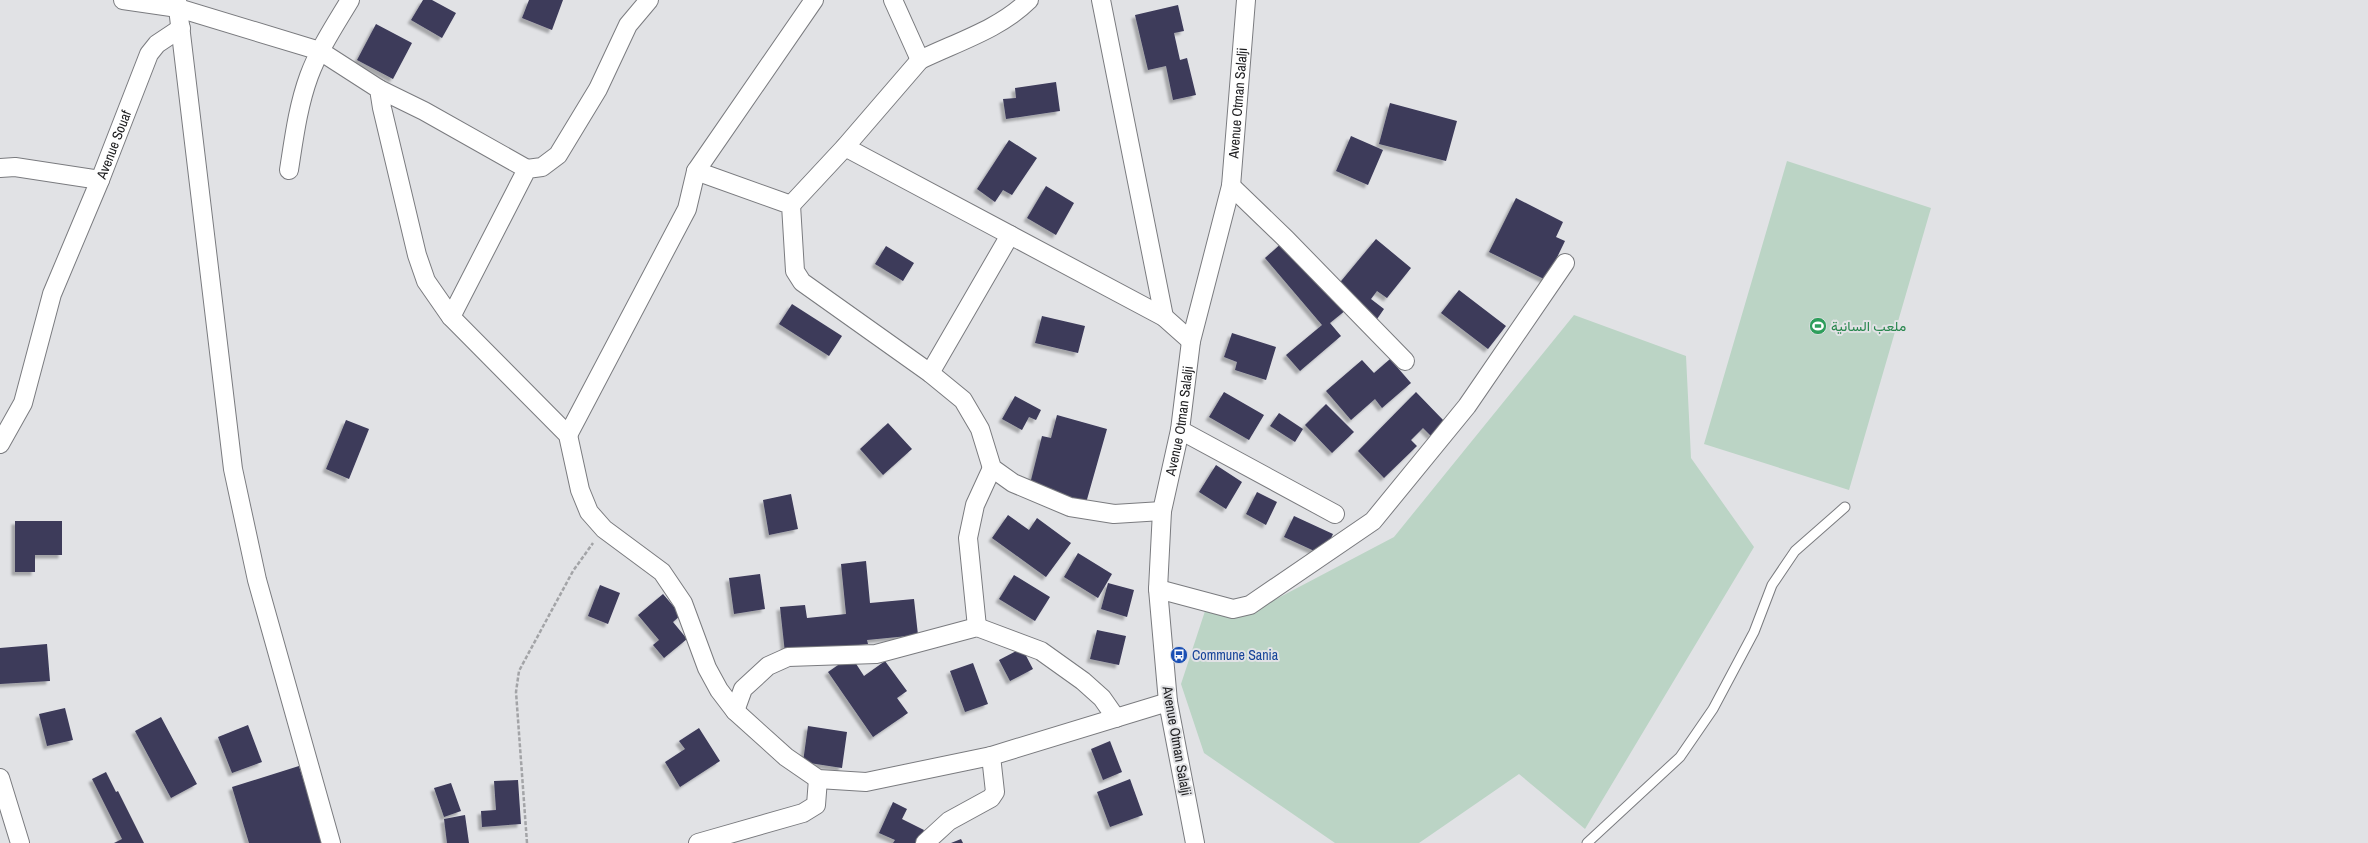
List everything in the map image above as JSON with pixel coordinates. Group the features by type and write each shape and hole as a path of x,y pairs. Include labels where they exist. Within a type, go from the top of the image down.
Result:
{"street":[{"path":"123,0 178,4 320,51 379,89 424,111 527,169 542,167 558,155 598,89 628,25 649,0"},
{"path":"289,170 300,105 320,51 350,0"},
{"path":"568,435 687,209 696,171 814,0"},
{"path":"893,0 920,60"},
{"path":"1029,0 1019,10 996,24 920,60 845,147 791,205 794,265 802,282 930,373 962,400 980,429 992,468 1019,486 1070,507 1114,514 1162,511"},
{"path":"1101,0 1164,318"},
{"name":"Avenue Otman Salalji","path":"1195,843 1168,702 1158,589 1162,511 1180,430 1191,341 1231,186 1246,0"},
{"path":"178,4 233,469 257,580 331,843"},
{"name":"Avenue Souaf","path":"0,168 15,167 100,180 149,54 157,44 181,28"},
{"path":"379,89 382,108 417,255 426,281 451,317 568,435 580,490 589,512 604,529 662,572 683,603 707,668 735,711 786,758 818,779 866,782 991,756 1168,702"},
{"path":"845,147 1164,318 1191,341"},
{"path":"451,317 527,169"},
{"path":"696,171 791,205"},
{"path":"0,444 23,403 52,294 100,180"},
{"path":"1231,186 1286,239 1405,361"},
{"path":"930,373 1010,235"},
{"path":"1158,589 1233,609 1250,606 1373,521 1467,406 1565,263"},
{"path":"1180,430 1335,514"},
{"path":"977,627 968,538 975,505 992,468"},
{"path":"735,711 743,689 768,666 788,657 876,654 977,627 1040,651 1102,698 1116,718"},
{"path":"925,843 949,821 991,798 995,792 991,756"},
{"path":"0,778 20,843"},
{"path":"698,843 803,813 816,805 818,779"}],"lane":[{"path":"1587,843 1680,757 1713,710 1754,632 1772,585 1795,551 1845,507"}],"path":[{"path":"527,843 516,692 519,671 573,571 604,529"}],"green space":[{"name":"ملعب السانية","path":"1787,161 1931,208 1849,490 1704,444"},
{"path":"1574,315 1686,356 1691,458 1754,547 1585,829 1519,774 1419,843 1335,843 1204,753 1181,684 1206,608 1261,607 1394,537"}],"building":[{"path":"423,0 432,0 456,13 442,38 411,20"},
{"path":"529,0 563,0 552,30 522,18"},
{"path":"1178,5 1184,31 1174,33 1180,60 1187,58 1196,95 1173,100 1166,66 1148,70 1135,15"},
{"path":"376,24 412,43 393,79 357,60"},
{"path":"1056,82 1060,111 1006,119 1003,99 1016,98 1015,88"},
{"path":"1390,103 1457,121 1446,161 1379,144"},
{"path":"1351,136 1383,150 1368,185 1336,171"},
{"path":"1009,140 1037,158 1012,195 1003,190 995,202 977,189"},
{"path":"1046,186 1074,203 1056,235 1027,218"},
{"path":"1516,198 1563,222 1556,237 1565,241 1546,280 1489,252"},
{"path":"1376,239 1411,268 1387,298 1377,291 1371,299 1384,309 1377,319 1337,286"},
{"path":"1284,241 1346,310 1330,323 1341,336 1300,371 1286,355 1322,325 1265,258"},
{"path":"886,246 914,263 903,281 875,264"},
{"path":"1459,290 1506,326 1488,349 1441,313"},
{"path":"792,304 842,336 829,356 779,324"},
{"path":"1042,316 1085,326 1078,353 1035,343"},
{"path":"1232,333 1276,347 1266,380 1235,370 1237,362 1224,357"},
{"path":"1390,359 1411,383 1382,408 1375,399 1351,420 1326,391 1362,360 1374,373"},
{"path":"1224,392 1264,415 1249,440 1209,417"},
{"path":"1416,392 1445,422 1431,436 1423,428 1411,440 1417,446 1384,478 1358,451"},
{"path":"1015,396 1041,410 1036,420 1029,417 1022,430 1002,419"},
{"path":"1326,404 1354,432 1332,453 1305,425"},
{"path":"1279,413 1303,429 1295,442 1270,426"},
{"path":"1057,415 1107,429 1086,503 1029,488 1042,436 1051,438"},
{"path":"346,420 369,429 349,479 326,469"},
{"path":"888,423 912,449 883,475 860,449"},
{"path":"1216,465 1242,482 1226,509 1199,492"},
{"path":"1257,492 1277,502 1266,525 1246,514"},
{"path":"791,494 798,529 769,535 763,500"},
{"path":"1008,515 1029,530 1037,518 1071,543 1046,577 992,538"},
{"path":"1294,516 1333,534 1323,555 1284,537"},
{"path":"15,521 62,521 62,555 35,555 35,572 15,572"},
{"path":"1078,553 1112,574 1098,598 1064,577"},
{"path":"866,561 870,603 914,599 918,635 867,640 868,644 785,653 780,607 805,605 807,618 846,614 841,564"},
{"path":"760,574 765,609 734,614 729,578"},
{"path":"1014,575 1050,597 1035,621 999,599"},
{"path":"1108,583 1134,590 1127,617 1101,609"},
{"path":"600,585 620,593 608,624 588,616"},
{"path":"663,594 681,615 673,622 687,639 664,658 653,645 659,640 638,615"},
{"path":"1097,630 1126,636 1119,665 1090,659"},
{"path":"47,644 50,681 0,684 0,648"},
{"path":"1022,648 1033,669 1010,681 999,660"},
{"path":"851,656 864,676 885,661 907,691 897,698 908,713 873,737 828,672"},
{"path":"973,663 988,704 965,712 950,671"},
{"path":"65,708 73,740 47,746 39,714"},
{"path":"161,717 197,784 171,798 135,731"},
{"path":"248,725 262,762 232,773 218,737"},
{"path":"808,726 847,732 842,768 803,762"},
{"path":"699,728 720,761 680,787 665,762 685,749 679,741"},
{"path":"1110,741 1122,772 1103,780 1091,749"},
{"path":"299,766 323,843 249,843 232,787"},
{"path":"106,772 116,792 118,791 144,843 114,843 122,839 92,779"},
{"path":"1130,779 1143,815 1110,827 1097,792"},
{"path":"518,780 521,824 482,827 481,811 496,810 494,781"},
{"path":"451,783 461,811 444,817 434,788"},
{"path":"893,802 907,809 902,819 924,830 918,843 893,843 895,840 879,833"},
{"path":"465,815 469,843 447,843 444,819"},
{"path":"961,839 963,843 951,843"}],"place":[{"name":"ملعب السانية","path":"1818,326"},
{"name":"Commune Sania","path":"1179,655"}]}
